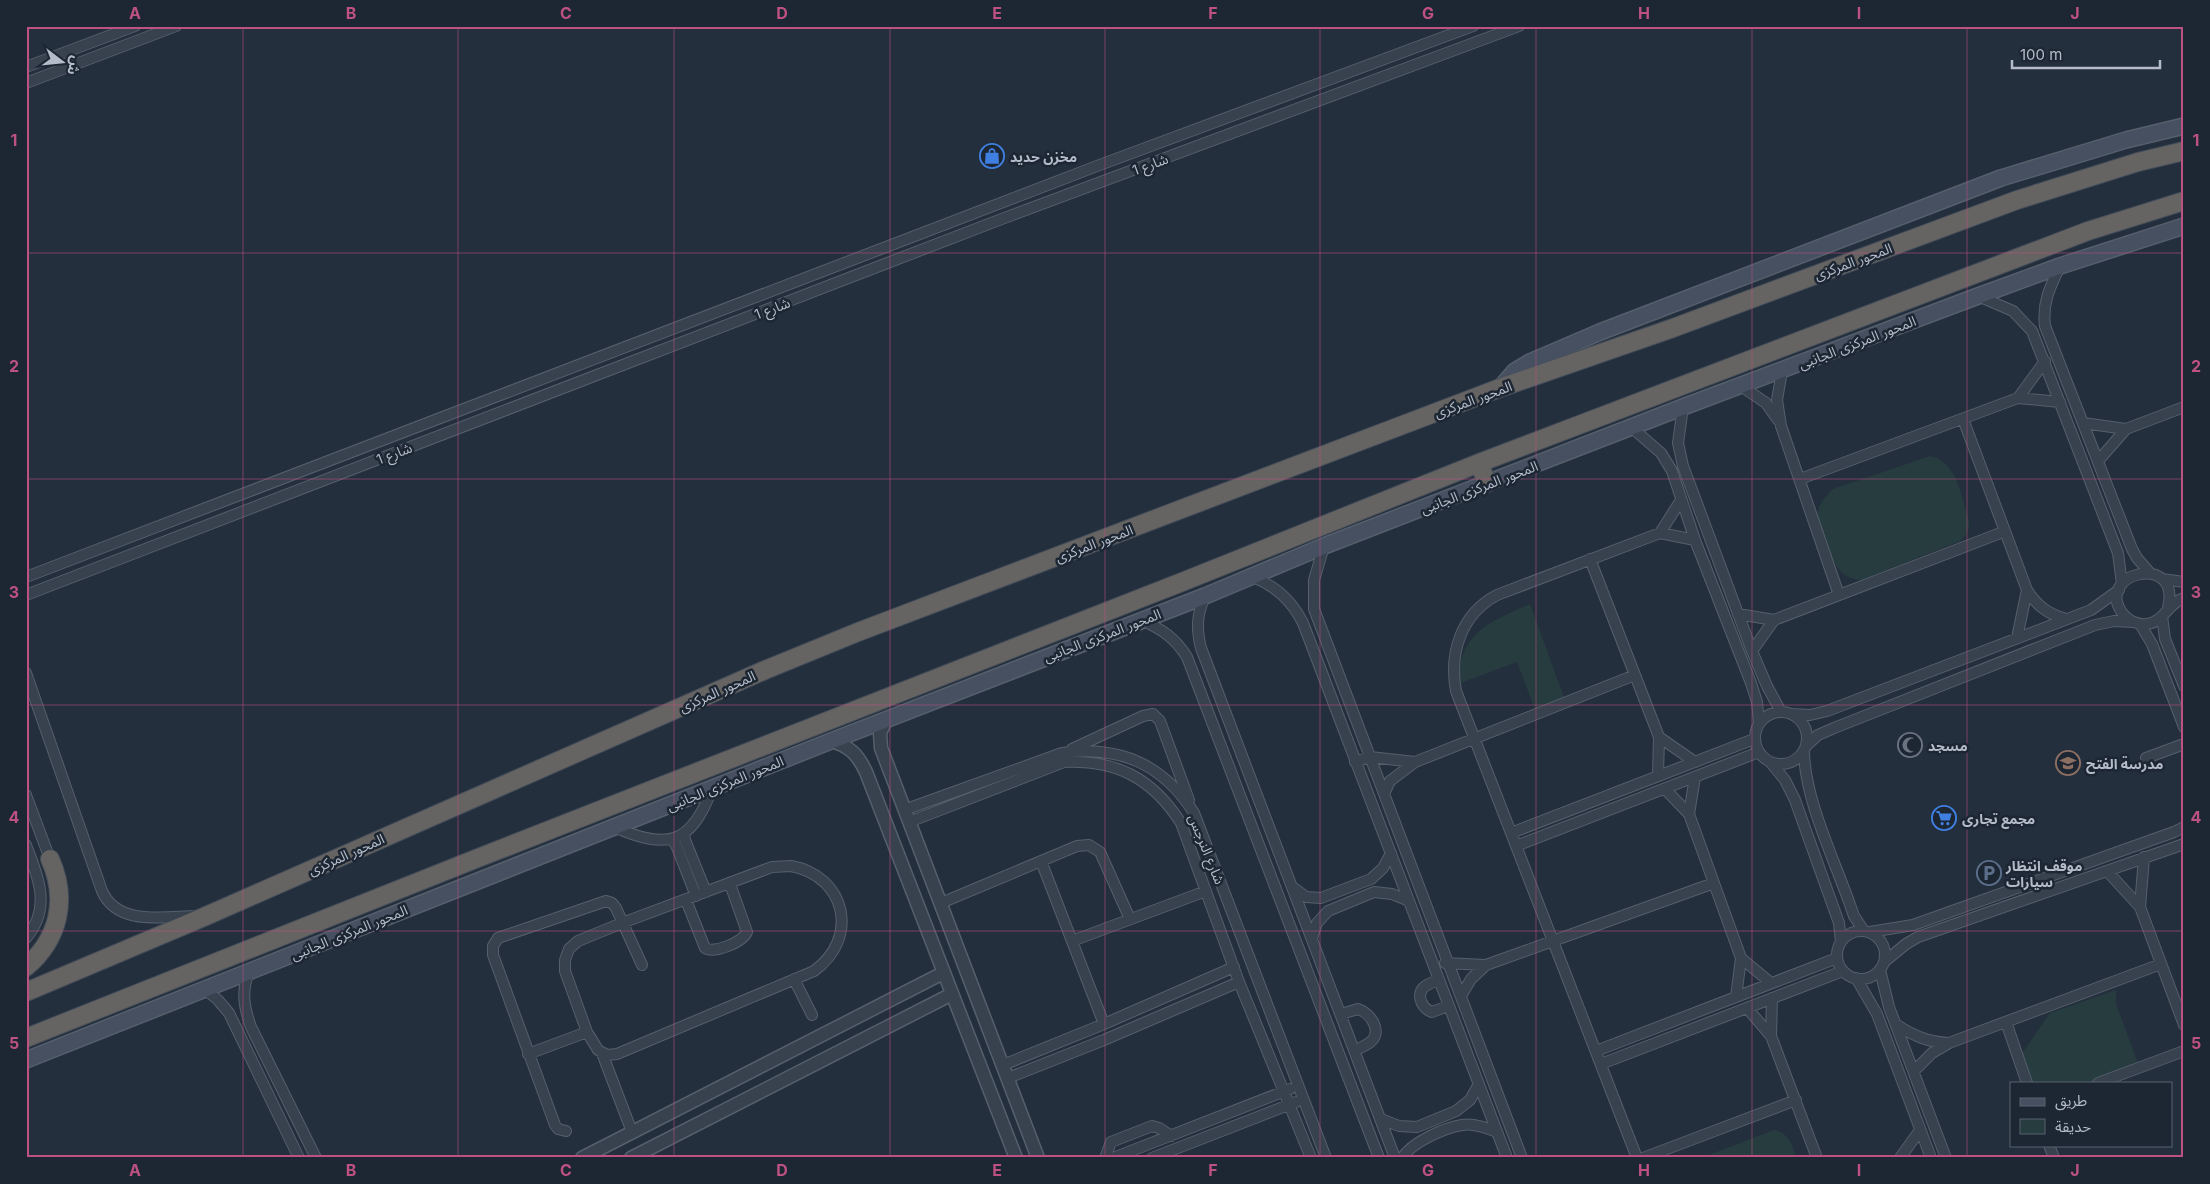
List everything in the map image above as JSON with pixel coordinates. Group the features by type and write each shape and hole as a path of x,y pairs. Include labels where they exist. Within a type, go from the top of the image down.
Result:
{"highway":[{"name":"المحور المركزى","path":"26,992 206,916 765,670 867,629 1500,388 1673,328 2017,200 2138,162 2184,151"},
{"path":"26,1038 1479,463 2088,231 2184,201"},
{"path":"1479,463 1487,483"},
{"path":"26,967 48,944 59,913 58,880 50,859"}],"main road":[{"path":"1500,388 1515,371 1539,358 1600,332 1974,189 2092,150 2184,126"},
{"name":"المحور المركزى الجانبى","path":"26,1060 831,741 1205,596 1324,546 1631,427 2060,266 2184,226"}],"street":[{"path":"26,67 135,26"},
{"path":"26,83 176,26"},
{"name":"شارع 1","path":"26,577 1097,166 1473,26"},
{"name":"شارع 1","path":"26,595 874,268 1520,26"},
{"path":"869,255 874,268"},
{"path":"2060,266 2045,301 2046,326 2083,423 2136,558 2150,573 2162,579 2184,582"},
{"path":"1978,296 2005,307 2020,317 2032,331 2118,553 2121,587 2118,603 2120,609 2123,614 2136,623 2152,644 2184,727"},
{"path":"2018,398 2045,361"},
{"path":"1781,426 1777,400 1782,371"},
{"path":"1741,386 1766,403 1775,414 1781,426 1839,595"},
{"path":"1800,479 2018,398 2060,402"},
{"path":"1684,407 1678,443 1679,454 1752,651 1781,712"},
{"path":"2098,461 2126,430 2184,407"},
{"path":"1963,419 2003,532 2027,590 2041,608 2053,615 2066,619"},
{"path":"2083,423 2126,430"},
{"path":"1631,427 1661,453 1672,471 1695,540 1757,702 1759,723 1754,739 1759,752 1785,780 1795,800 1836,914 1841,942 1837,958 1843,971 1856,978 1869,978 1906,944 1918,937 2184,844"},
{"path":"413,429 419,444"},
{"path":"1660,533 1681,500"},
{"path":"1738,614 1774,620 2003,532"},
{"path":"1638,1158 1456,691 1453,675 1455,652 1464,628 1472,615 1497,594 1660,533 1695,540"},
{"path":"1324,546 1314,580 1314,609 1522,1158"},
{"path":"1590,559 1659,737 1658,776"},
{"path":"1759,723 1773,713 1810,715 1827,711 2098,606 2135,574 2150,573"},
{"path":"1250,576 1270,584 1299,614 1507,1158"},
{"path":"2162,579 2168,590 2165,612 2165,639 2184,686"},
{"path":"2017,638 2027,590"},
{"path":"1205,596 1197,621 1198,635 1395,1158"},
{"path":"1771,763 1786,764 1800,756 1805,748 1825,732 2095,625 2114,621 2152,623 2184,598"},
{"path":"1140,620 1168,634 1187,657 1379,1158"},
{"path":"1752,651 1774,620"},
{"path":"26,674 102,891 108,903 118,911 131,916 206,916"},
{"path":"1384,794 1390,781 1415,762 1635,675"},
{"path":"1062,753 1143,716 1153,714 1160,721 1194,813"},
{"path":"1792,714 1803,724 1807,739 1804,771 1854,916 1867,932 1878,938 1884,946 1882,966 1889,1007 1946,1158"},
{"path":"886,720 882,726 880,741 888,767 1038,1158"},
{"path":"1659,737 1695,762"},
{"path":"1511,833 1754,739"},
{"path":"831,741 859,757 866,772 1016,1158"},
{"path":"2146,758 2184,744"},
{"name":"شارع النرجس","path":"906,816 1062,753 1097,750 1114,753 1146,765 1174,785 1194,813 1326,1158"},
{"path":"1516,846 1759,752"},
{"path":"1355,762 1370,757 1415,762"},
{"name":"شارع النرجس","path":"906,816 1064,762 1084,761 1123,770 1140,779 1156,791 1181,822 1239,982 1311,1158"},
{"path":"866,772 876,765 888,767"},
{"path":"1689,814 1695,777"},
{"path":"1665,788 1689,814 1741,958 1736,997"},
{"path":"614,827 649,840 671,839 684,833 700,818 712,789"},
{"path":"26,795 50,859"},
{"path":"1841,942 1851,933 1913,925 2184,827"},
{"path":"684,833 691,857 706,892"},
{"path":"671,839 676,845 705,948 709,951 741,940 747,932 730,884"},
{"path":"26,844 39,879 42,895 38,919 26,938"},
{"path":"941,903 1083,844 1095,847 1100,852 1130,919"},
{"path":"1293,887 1306,896 1322,898 1371,880 1383,868 1391,853"},
{"path":"2140,907 2144,857"},
{"path":"1041,861 1104,1024"},
{"path":"602,1053 612,1055 621,1053 794,979 822,965 838,942 842,924 839,905 831,888 809,871 791,866 772,867 578,941 566,954 565,971 587,1032 595,1047 602,1053 632,1132"},
{"path":"2107,871 2140,907 2184,1025"},
{"path":"1434,967 1448,962 1467,966 1486,965 1714,883"},
{"path":"1072,941 1206,891"},
{"path":"1312,938 1317,923 1328,911 1374,892 1392,894 1409,901"},
{"path":"566,1131 558,1129 555,1125 528,1054 493,955 495,942 498,938 602,901 609,902 614,906 642,965"},
{"path":"1741,958 1772,983"},
{"path":"1596,1051 1837,958"},
{"path":"1914,1071 1932,1053 1949,1043 2162,964"},
{"path":"1461,996 1470,978 1486,965"},
{"path":"1003,1064 1104,1024 1234,967"},
{"path":"1601,1064 1843,971"},
{"path":"249,972 243,999 252,1027 316,1158"},
{"path":"582,1158 943,973"},
{"path":"1856,978 1877,1014 1931,1158"},
{"path":"794,979 812,1015"},
{"path":"1438,980 1425,986 1420,996 1421,1002 1423,1007 1432,1012 1448,1006"},
{"path":"1008,1078 1104,1040 1239,982"},
{"path":"206,990 224,1006 239,1033 299,1158"},
{"path":"631,1158 952,994"},
{"path":"1771,1036 1772,998"},
{"path":"1747,1008 1771,1036 1817,1158"},
{"path":"1341,1014 1358,1009 1362,1010 1370,1016 1374,1024 1375,1034 1371,1043 1355,1051"},
{"path":"2006,1022 2027,1082"},
{"path":"1897,1026 1913,1036 1931,1042 1949,1043"},
{"path":"239,1033 252,1027"},
{"path":"528,1054 587,1032"},
{"path":"2101,1082 2184,1051"},
{"path":"1381,1119 1398,1126 1417,1127 1456,1111 1470,1100 1479,1084"},
{"path":"1113,1158 1298,1086"},
{"path":"701,1096 699,1104 701,1111 710,1117"},
{"path":"1154,1158 1304,1100"},
{"path":"1643,1158 1796,1100"},
{"path":"668,1113 675,1117 678,1124 675,1135"},
{"path":"1402,1158 1414,1144 1462,1125 1480,1126 1497,1132"},
{"path":"1105,1158 1111,1142 1152,1126 1171,1136"},
{"path":"1900,1158 1920,1130"},
{"path":"2049,1146 2054,1158"}],"green space":[{"path":"1930,456 1947,465 1953,473 1961,491 1969,521 1966,534 1960,541 1861,580 1853,579 1840,571 1832,558 1818,521 1817,516 1820,505 1825,498 1833,489"},
{"path":"1530,604 1565,700 1536,712 1517,662 1458,684 1460,666 1470,641 1489,624"},
{"path":"2116,990 2116,1004 2138,1063 2100,1082 2032,1082 2023,1052 2050,1013"},
{"path":"1774,1130 1786,1137 1791,1144 1796,1158 1701,1158"}],"place":[{"name":"مخزن حديد","path":"992,156"},
{"name":"مسجد","path":"1910,745"},
{"name":"مدرسة الفتح","path":"2068,763"},
{"name":"مجمع تجارى","path":"1944,818"},
{"name":"موقف انتظار سيارات","path":"1989,873"}]}
